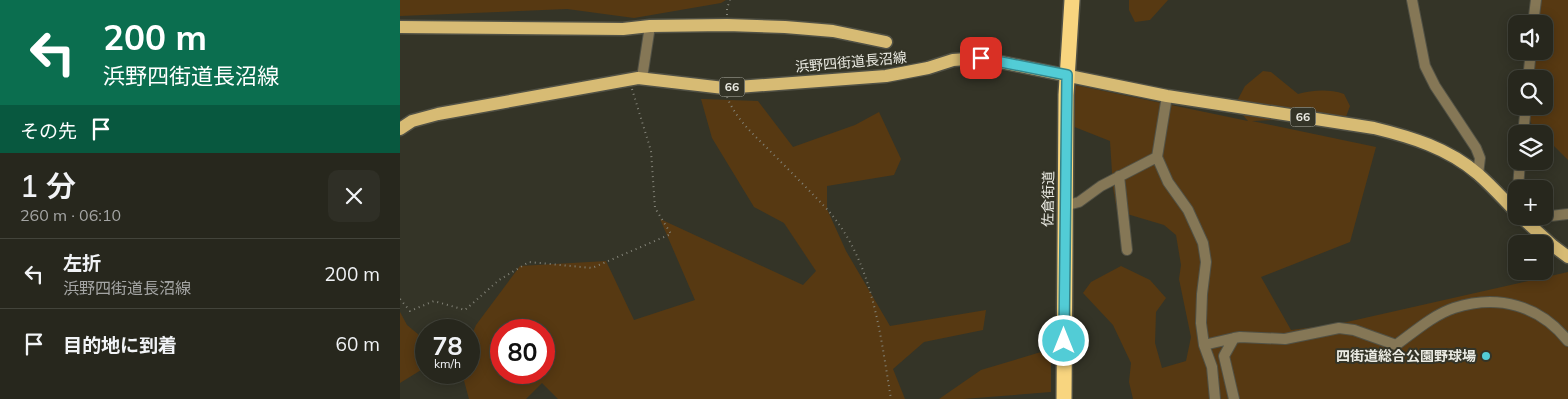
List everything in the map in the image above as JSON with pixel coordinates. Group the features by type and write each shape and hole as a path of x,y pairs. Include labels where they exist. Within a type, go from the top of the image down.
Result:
{"highway":[{"name":"佐倉街道","path":"1064,399 1064,206 1067,75 1072,0"}],"main road":[{"name":"浜野四街道長沼線","path":"400,27 624,28 728,25 833,31 886,42"},
{"name":"浜野四街道長沼線","path":"400,129 412,122 438,114 636,79 724,88 886,76 907,73 953,60 981,58 1167,96 1374,128 1399,134 1440,149 1463,162 1508,204"},
{"name":"浜野四街道長沼線","path":"1530,225 1568,257"}],"street":[{"path":"1412,0 1424,66 1476,148 1480,158 1478,174"},
{"path":"1534,15 1536,0"},
{"path":"636,79 650,26"},
{"path":"1167,96 1157,157 1168,182 1188,210 1203,243 1206,262 1201,323 1204,345 1212,367 1216,399"},
{"path":"1064,206 1079,202 1101,186 1157,157"},
{"path":"1119,176 1127,250"},
{"path":"1553,214 1568,214"},
{"path":"1204,345 1240,337 1285,339 1339,328 1354,330 1396,345 1432,319 1454,308 1480,303 1501,303 1522,307 1539,314 1557,327 1568,341"},
{"path":"1234,338 1224,356 1234,399"}],"path":[{"path":"728,25 730,0"},
{"path":"400,299 410,311 434,301 465,310 500,280 529,262 592,268 671,234 655,208 651,151 636,79"},
{"path":"724,88 731,107 745,126 827,209 847,236 863,270 878,316 891,399"}],"shaded area":[{"path":"400,0 726,0 721,3 634,18 567,9 400,16"},
{"path":"1129,0 1168,0 1150,20 1135,22 1129,10"},
{"path":"1539,0 1568,0 1568,160 1553,145 1553,125 1532,125 1528,115 1553,115 1553,70 1527,70 1529,60 1553,60 1553,15 1537,15"},
{"path":"1263,71 1271,72 1298,94 1333,91 1344,94 1350,106 1344,122 1330,125 1273,120 1252,121 1376,147 1350,242 1261,277 1291,330 1338,324 1533,280 1553,280 1553,275 1568,272 1568,399 1133,399 1129,382 1131,363 1113,325 1083,293 1091,282 1121,266 1150,280 1166,298 1156,312 1155,343 1162,368 1186,361 1191,337 1179,279 1181,265 1176,235 1164,225 1117,211 1113,188 1110,141 1072,126 1075,85 1248,121 1241,113 1237,101 1245,86"},
{"path":"701,99 758,101 793,147 855,125 879,112 901,159 894,175 827,186 827,209 846,251 890,326 986,310 983,330 924,342 893,369 905,399 558,399 543,384 555,384 555,319 490,319 490,384 541,384 526,399 469,399 465,384 480,384 480,320 520,266 606,261 634,320 695,300 660,219 803,285 816,271 784,223 754,207 712,138"},
{"path":"400,312 407,325 415,332 415,374 400,383"},
{"path":"1051,349 1051,392 939,399 981,370"}],"place":[{"name":"四街道総合公園野球場","path":"1486,356"}],"route":[{"path":"981,58 1067,75 1064,206 1064,341"}]}
